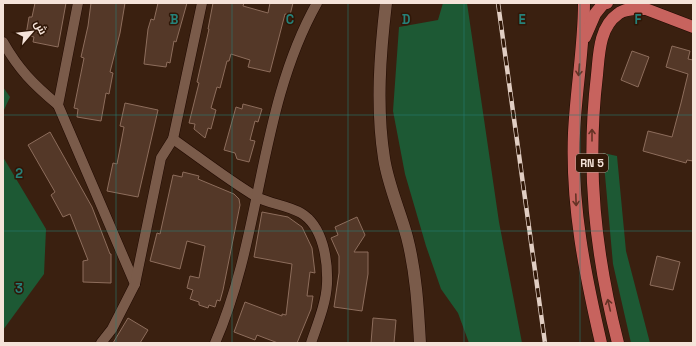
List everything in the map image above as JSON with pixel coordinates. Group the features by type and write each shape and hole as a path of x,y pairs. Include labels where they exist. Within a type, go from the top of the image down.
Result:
{"main road":[{"name":"RN 5","path":"584,3 574,134 576,204 580,246 601,343"},
{"name":"RN 5","path":"580,52 595,14 604,3"},
{"path":"604,3 607,26"},
{"path":"631,3 693,26"},
{"path":"607,26 618,14 626,10 644,9"},
{"name":"RN 5","path":"607,26 600,52 592,115 592,183 599,257 618,343"}],"street":[{"path":"58,105 78,3"},
{"path":"101,343 112,328 135,284 161,158 172,138 202,3"},
{"path":"215,343 228,314 241,269 256,197 288,68 317,3"},
{"path":"386,3 380,53 380,113 384,159 407,237 417,286 420,343"},
{"path":"3,42 15,63 32,83 58,105 135,284"},
{"path":"172,138 256,197 301,213 313,224 322,240 326,262 327,285 311,343"}],"green space":[{"path":"443,3 467,3 499,222 522,343 469,343 458,313 441,289 426,246 405,174 393,111 399,27 438,20"},
{"path":"3,87 10,97 3,112"},
{"path":"603,153 617,156 626,251 650,343 631,343 613,264"},
{"path":"3,157 46,229 44,274 3,330"}],"building":[{"path":"35,3 66,3 58,47 33,42 34,37 26,35 29,17 32,17"},
{"path":"91,3 125,3 120,33 110,72 113,73 109,94 106,93 101,121 77,117 78,109 74,108 84,58 81,57 88,26"},
{"path":"158,3 187,3 176,42 174,41 170,63 167,62 166,67 144,64 148,29 151,19 154,20"},
{"path":"213,3 244,3 243,6 268,13 270,3 293,3 290,15 285,14 270,72 248,67 250,60 231,54 229,61 227,61 220,88 217,87 211,108 216,110 211,129 208,128 205,138 194,129 195,124 189,123 199,83 197,82 209,29"},
{"path":"672,46 690,51 688,59 693,60 693,161 687,160 686,163 643,151 648,131 672,137 688,74 666,67"},
{"path":"632,51 649,57 638,87 621,80"},
{"path":"125,103 158,110 138,197 107,191 113,163 117,164 124,127 120,126"},
{"path":"243,104 262,109 258,122 255,121 250,140 255,141 249,162 237,159 235,153 224,150 236,107 242,109"},
{"path":"50,132 92,207 111,254 111,283 83,282 83,261 88,260 70,214 63,217 51,195 55,192 28,145"},
{"path":"183,172 199,176 198,179 234,194 239,199 240,205 223,290 220,301 217,300 215,307 209,305 208,308 199,305 199,302 190,299 193,290 187,288 190,276 199,278 205,246 187,241 180,269 150,261 157,233 160,234 173,175 182,177"},
{"path":"262,212 288,217 302,227 312,248 315,273 310,272 307,296 313,296 311,309 297,343 278,343 257,335 255,340 234,332 245,302 282,316 282,314 286,315 292,264 254,257"},
{"path":"357,217 365,235 354,252 368,252 368,274 362,311 334,307 339,273 339,256 331,238 338,235 335,227"},
{"path":"657,256 680,262 673,290 650,285"},
{"path":"128,318 148,330 140,343 113,343"},
{"path":"373,318 396,320 394,343 371,343"}],"railway":[{"path":"498,3 545,343"}]}
